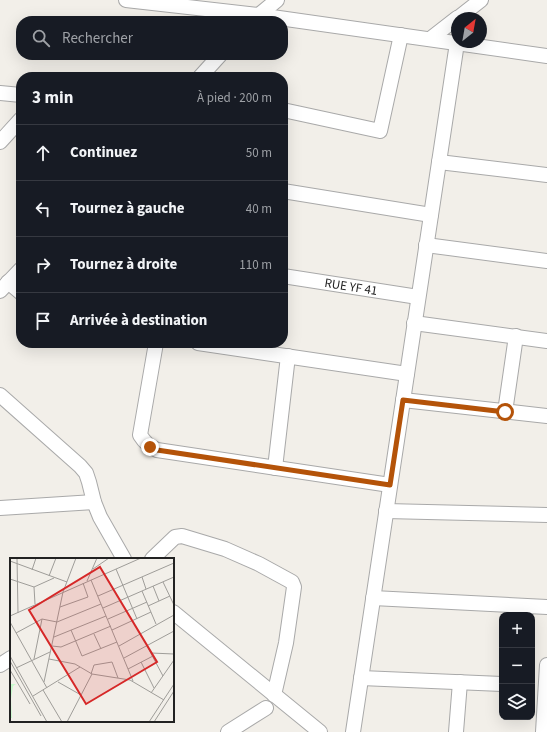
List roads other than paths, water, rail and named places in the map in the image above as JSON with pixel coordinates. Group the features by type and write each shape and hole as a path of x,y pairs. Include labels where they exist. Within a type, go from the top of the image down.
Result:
{"street":[{"path":"126,0 241,16"},
{"path":"257,16 277,0"},
{"path":"465,12 482,0"},
{"path":"288,22 451,42"},
{"path":"430,39 451,23"},
{"path":"288,111 380,131 401,35"},
{"path":"487,47 547,56"},
{"path":"353,732 456,48"},
{"path":"205,72 215,60"},
{"path":"0,94 16,95"},
{"path":"0,142 16,124"},
{"path":"439,162 547,175"},
{"path":"288,192 431,215"},
{"path":"426,245 547,261"},
{"path":"16,274 4,287 16,291"},
{"name":"RUE YF 41","path":"288,277 418,297"},
{"path":"414,323 547,340"},
{"path":"505,412 516,336"},
{"path":"155,348 140,435 150,447 157,450 390,485"},
{"path":"233,348 407,374"},
{"path":"275,468 288,356"},
{"path":"0,394 86,473 100,517 123,558"},
{"path":"403,400 547,416"},
{"path":"0,508 94,502"},
{"path":"386,511 547,515"},
{"path":"153,558 175,537 182,536 225,549 259,564 292,582 294,587 286,644 274,695"},
{"path":"373,598 547,607"},
{"path":"174,613 320,732"},
{"path":"543,732 539,686 547,665"},
{"path":"361,678 499,684"},
{"path":"456,732 460,682"},
{"path":"228,732 266,708"}]}
